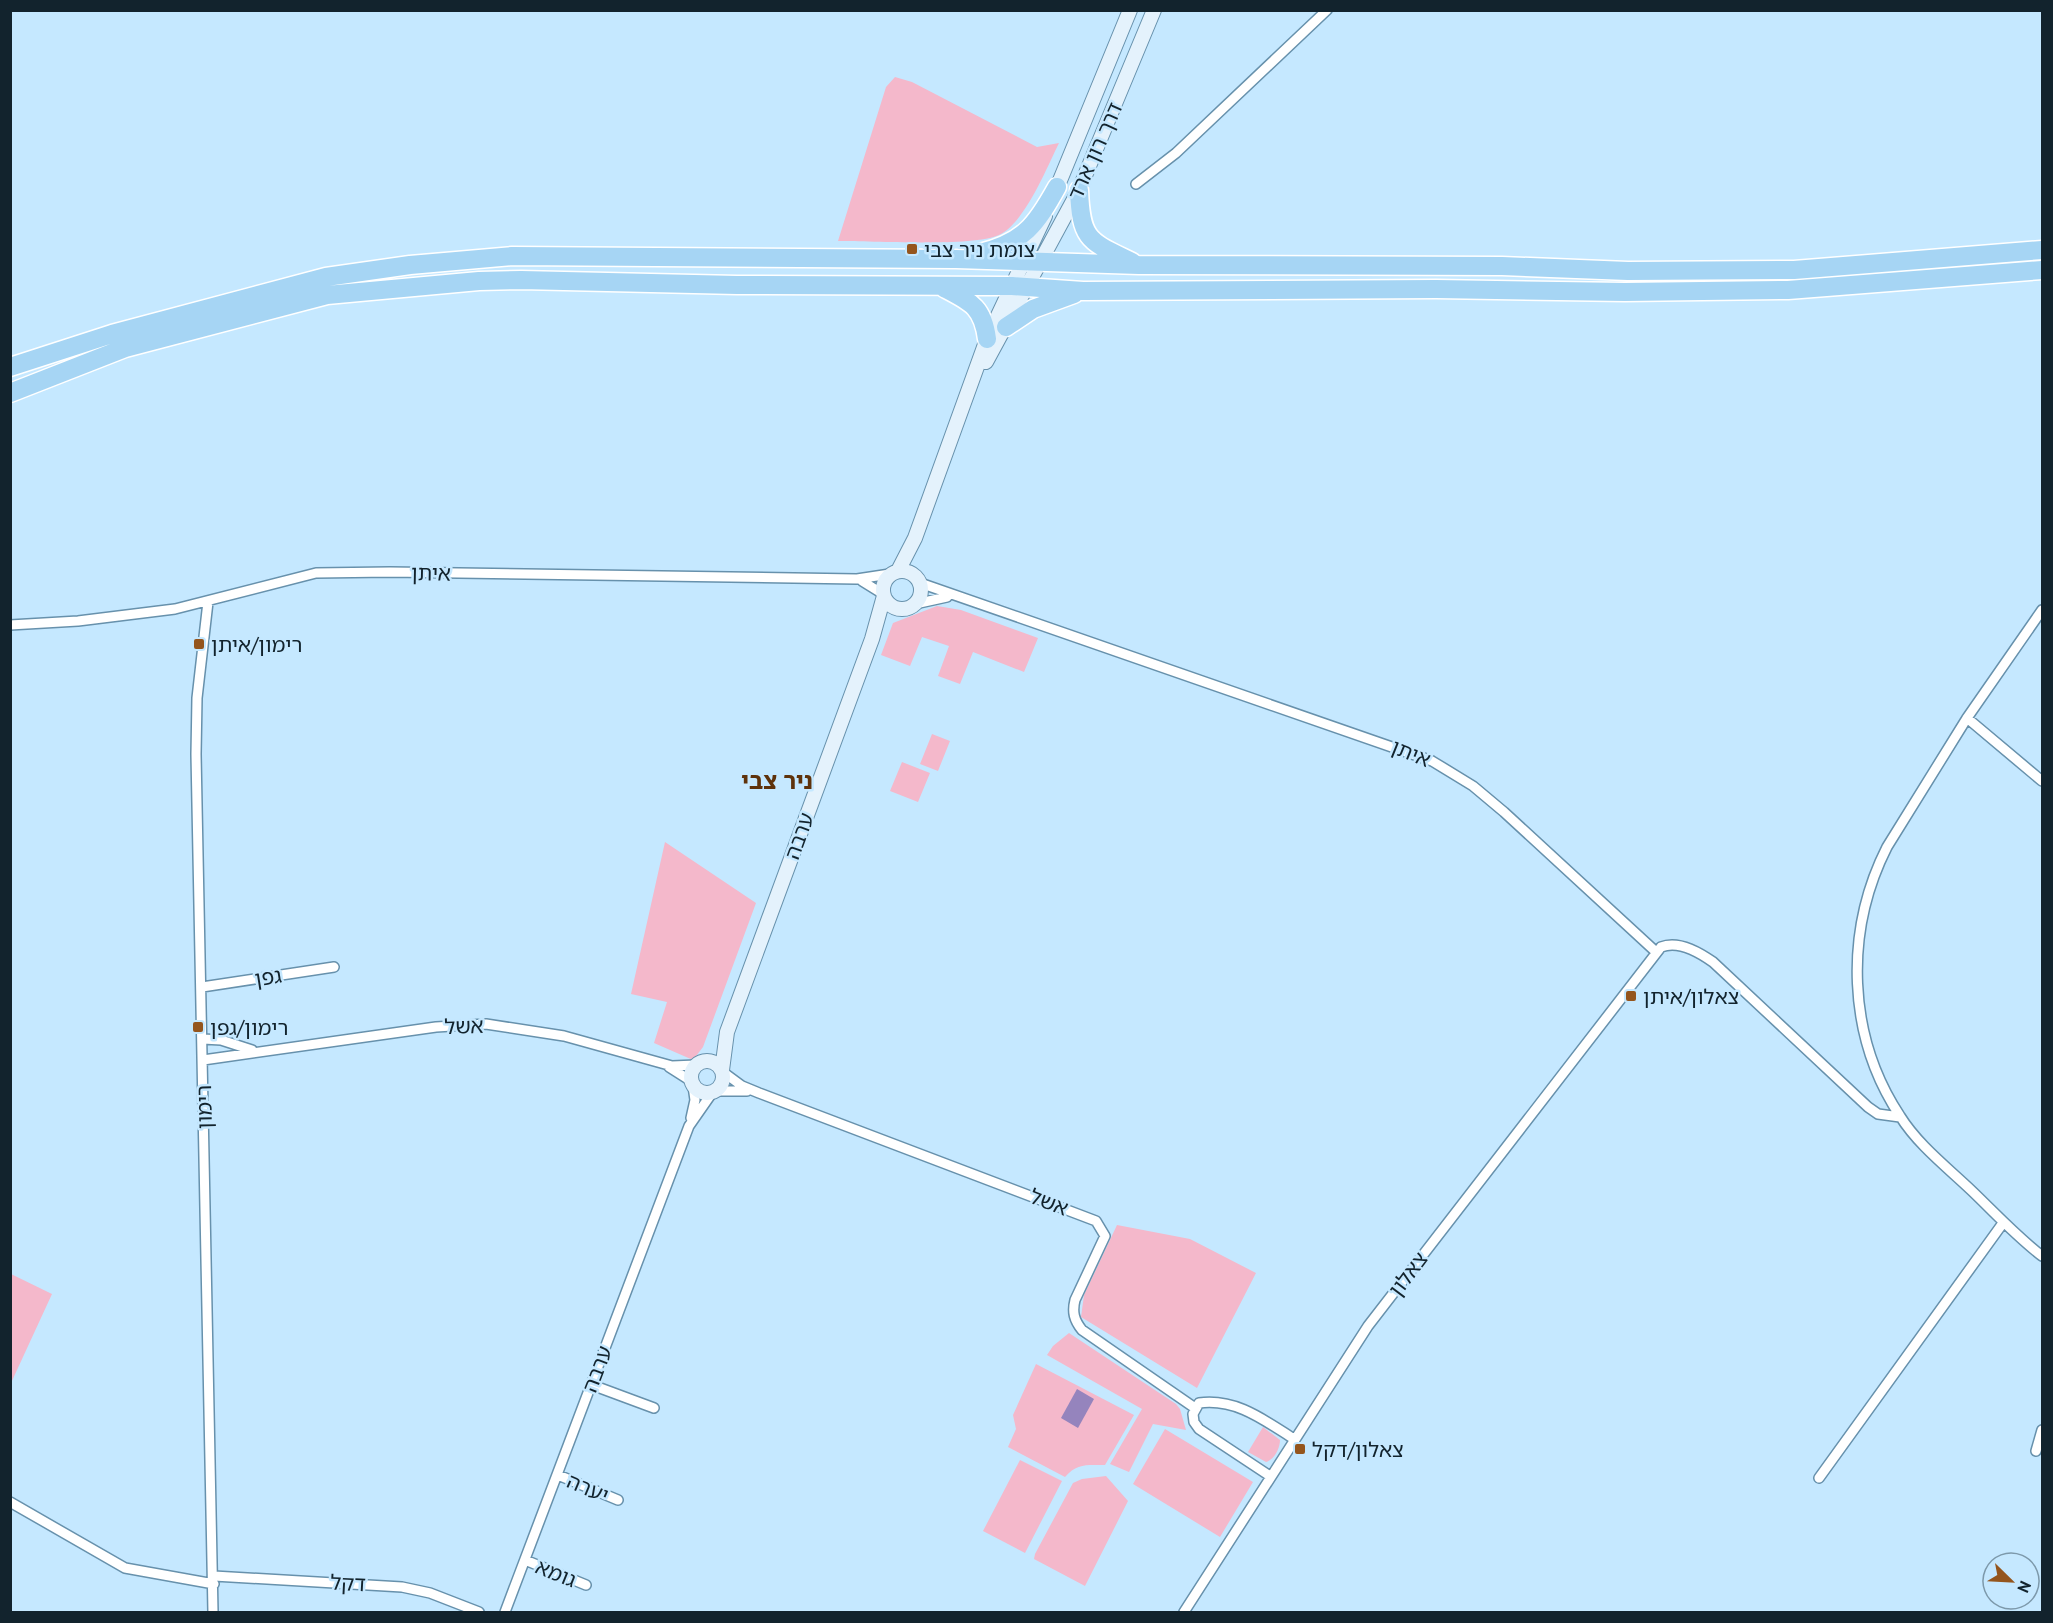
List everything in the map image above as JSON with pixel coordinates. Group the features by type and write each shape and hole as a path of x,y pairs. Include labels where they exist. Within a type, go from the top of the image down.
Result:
{"highway":[{"path":"956,259 1004,247 1028,232 1038,220 1057,187"},
{"path":"1079,190 1082,226 1088,236 1099,246 1139,265"},
{"path":"10,367 112,334 326,277 410,265 512,256 1034,260 1139,265 1502,266 1628,272 1794,270 2043,250"},
{"path":"10,393 125,348 327,295 479,281 940,285 1083,291 1436,289 1626,292 1788,290 2043,270"},
{"path":"940,285 976,306 983,315 987,339"},
{"path":"1006,327 1033,309 1083,291"}],"street":[{"name":"דרך רון ארד","path":"1034,260 1057,187 1130,10"},
{"name":"דרך רון ארד","path":"1020,287 1034,260 1079,190 1154,10"},
{"path":"1136,184 1176,153 1327,10"},
{"path":"966,401 1006,327 1020,287"},
{"path":"915,538 914,562 920,597 909,606 893,607 884,595 884,583 894,572 915,538 987,339 1020,287"},
{"path":"894,572 906,571 919,581"},
{"name":"איתן","path":"10,625 143,615 208,602 316,573 390,572 857,579 894,572"},
{"name":"איתן","path":"857,579 878,588 884,595"},
{"name":"איתן","path":"919,581 956,597 1432,761 1473,786 1504,812 1655,951"},
{"name":"ערבה","path":"722,1071 727,1032 872,639 884,595"},
{"name":"איתן","path":"909,606 935,598 956,597"},
{"name":"רימון","path":"208,602 195,728 213,1612"},
{"name":"ערבה","path":"872,639 883,623 909,606"},
{"path":"2043,610 1967,718 1887,847 1869,887 1860,927 1857,983 1863,1030 1877,1073 1900,1118 2003,1223 2043,1256"},
{"path":"1967,718 2043,781"},
{"path":"1655,951 1666,945 1680,946 1701,954 1731,977 1868,1107 1878,1114 1900,1118"},
{"name":"צאלון","path":"1184,1612 1294,1439 1379,1312 1655,951"},
{"name":"גפן","path":"202,987 334,967"},
{"name":"אשל","path":"203,1060 448,1025 486,1024 564,1036 664,1065 692,1084"},
{"name":"ערבה","path":"700,1063 711,1056 727,1032"},
{"name":"אשל","path":"203,1039 221,1040 250,1050 261,1050"},
{"path":"713,1062 722,1071 723,1082 714,1092 701,1093 692,1084 692,1072 700,1063 713,1062"},
{"name":"אשל","path":"664,1065 700,1063"},
{"name":"אשל","path":"722,1071 742,1086 759,1093 1096,1221 1105,1236 1075,1300 1073,1308 1076,1323 1082,1330 1195,1408"},
{"name":"ערבה","path":"506,1612 689,1126 694,1100 692,1084"},
{"name":"ערבה","path":"689,1126 714,1092"},
{"name":"אשל","path":"714,1092 759,1093"},
{"path":"1819,1478 2003,1223"},
{"path":"592,1385 654,1408"},
{"path":"1270,1476 1199,1429 1194,1422 1195,1408 1199,1403 1206,1402 1234,1405 1294,1439"},
{"path":"2036,1451 2043,1430"},
{"name":"יערה","path":"558,1475 618,1500"},
{"name":"דקל","path":"10,1502 125,1568 214,1580 402,1587 430,1593 479,1612"},
{"name":"גומא","path":"525,1560 586,1585"}],"shaded area":[{"path":"895,77 912,82 1037,147 1059,143 1034,194 1009,229 986,239 968,241 838,241 886,87"},
{"path":"937,606 961,610 1038,638 1024,672 973,652 960,684 938,676 949,646 922,637 910,666 881,655 893,623"},
{"path":"932,734 950,741 938,771 920,764"},
{"path":"902,762 930,773 918,802 890,791"},
{"path":"665,842 756,903 703,1047 693,1060 654,1043 667,1002 631,994"},
{"path":"1117,1225 1190,1239 1256,1273 1197,1388 1081,1317 1084,1295"},
{"path":"11,1274 52,1294 11,1383"},
{"path":"1069,1333 1176,1404 1180,1409 1186,1430 1153,1424 1129,1472 1110,1464 1142,1409 1047,1355 1053,1346"},
{"path":"1036,1364 1134,1415 1105,1465 1078,1467 1065,1477 1008,1447 1016,1429 1013,1415"},
{"path":"1077,1389 1094,1399 1078,1428 1061,1418"},
{"path":"1263,1427 1280,1440 1276,1453 1266,1462 1248,1452"},
{"path":"1165,1429 1253,1482 1220,1537 1133,1484"},
{"path":"1020,1460 1062,1481 1025,1553 983,1531"},
{"path":"1106,1476 1128,1501 1085,1586 1034,1559 1073,1483 1082,1479"}],"place":[{"name":"צומת ניר צבי","path":"912,249"},
{"name":"רימון/איתן","path":"199,644"},
{"name":"צאלון/איתן","path":"1631,996"},
{"name":"רימון/גפן","path":"198,1027"},
{"name":"צאלון/דקל","path":"1300,1449"}],"district":[{"name":"ניר צבי","path":"777,780"}]}
